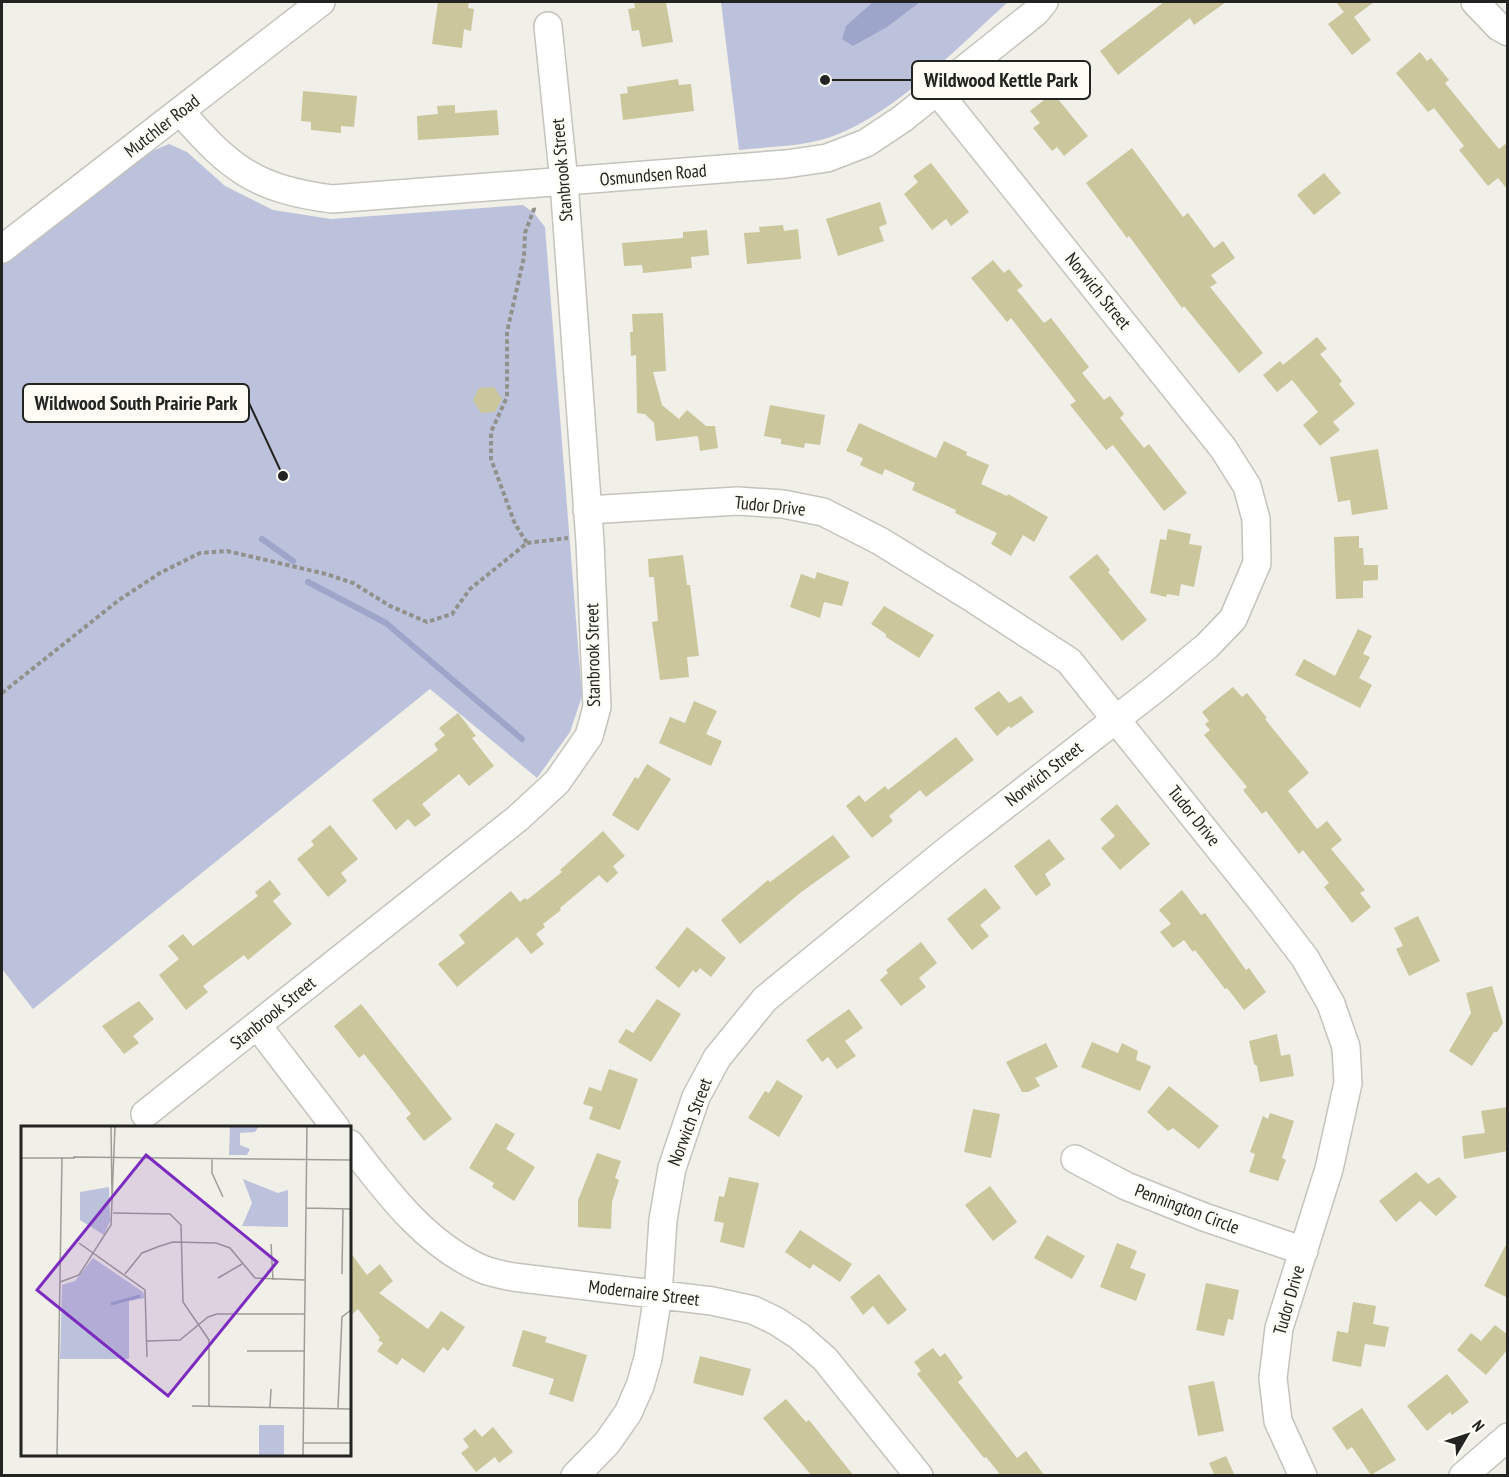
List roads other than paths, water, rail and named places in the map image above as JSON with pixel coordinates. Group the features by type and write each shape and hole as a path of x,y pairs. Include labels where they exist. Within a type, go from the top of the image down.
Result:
{"street":[{"name":"Mutchler Road","path":"2,249 321,2"},
{"path":"1475,2 1499,27 1508,32"},
{"path":"1498,2 1508,14"},
{"name":"Osmundsen Road","path":"181,112 228,162 246,174 289,192 332,199 786,164 827,158 866,142 902,119 1045,5"},
{"name":"Stanbrook Street","path":"145,1114 518,818 557,782 589,736 597,707 588,523 564,182 548,26"},
{"name":"Norwich Street","path":"575,1476 607,1443 628,1413 636,1395 648,1358 657,1295 663,1220 672,1168 696,1097 717,1058 765,999 950,848 1207,646 1233,619 1257,563 1257,519 1247,486 1223,447 937,91"},
{"name":"Tudor Drive","path":"588,523 738,501 783,504 823,512 880,541 1069,661 1298,949 1331,1004 1346,1047 1348,1083 1329,1169 1279,1328 1273,1378 1278,1421 1303,1476"},
{"path":"257,1025 334,1126"},
{"name":"Modernaire Street","path":"351,1145 415,1223 445,1248 483,1269 513,1278 712,1301 753,1311 776,1321 799,1336 825,1359 919,1476"},
{"name":"Pennington Circle","path":"1075,1159 1145,1194 1304,1251"},
{"path":"1463,1476 1508,1437"}],"waterway":[{"path":"262,539 293,561"},
{"path":"308,582 386,623 522,739"}],"place":[{"name":"Wildwood Kettle Park","path":"825,80"},
{"name":"Wildwood South Prairie Park","path":"283,476"}]}
